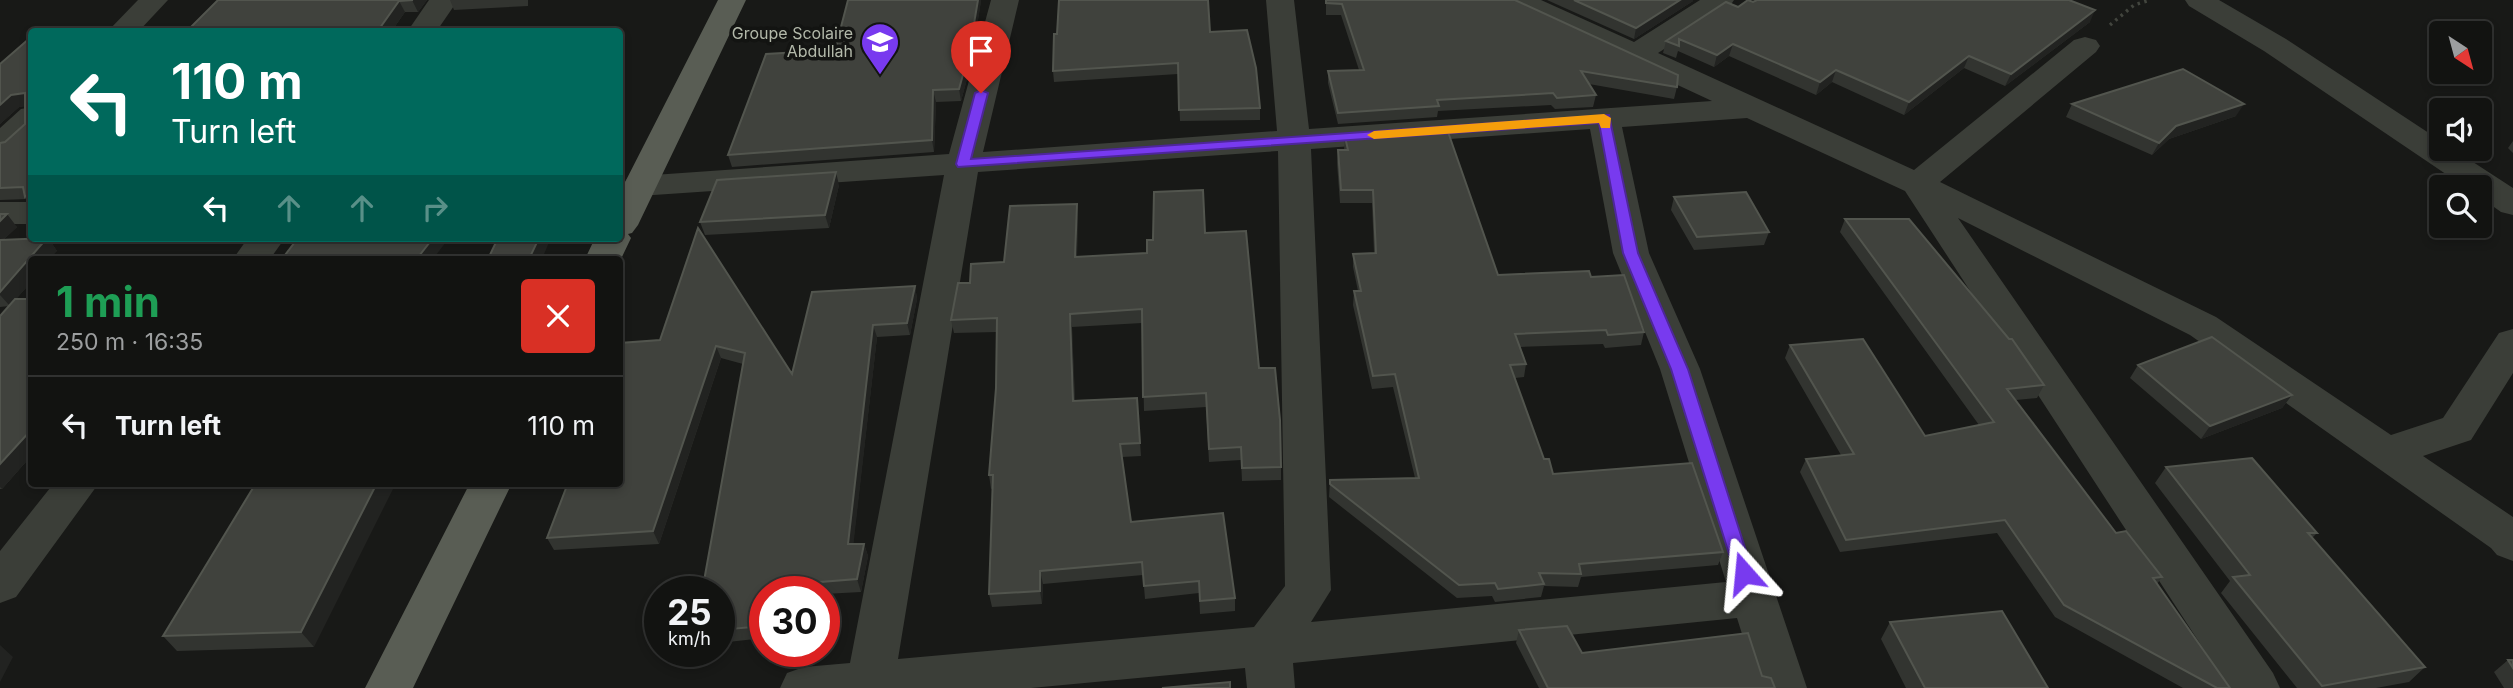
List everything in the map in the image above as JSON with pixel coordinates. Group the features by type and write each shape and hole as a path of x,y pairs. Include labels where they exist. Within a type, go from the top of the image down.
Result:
{"main road":[{"path":"623,216 732,0"},
{"path":"389,688 489,487"}],"street":[{"path":"125,28 154,0"},
{"path":"424,28 444,0"},
{"path":"869,685 963,164 1005,0"},
{"path":"1269,667 1308,590 1294,140 1280,0"},
{"path":"1518,0 1917,184 2203,326 2513,542"},
{"path":"1636,54 1720,0"},
{"path":"2199,0 2275,45 2513,204"},
{"path":"1917,184 2085,46"},
{"path":"623,216 963,164 1752,108"},
{"path":"1604,118 1631,253 1679,369 1783,688"},
{"path":"0,145 28,120"},
{"path":"1917,184 2256,688"},
{"path":"0,213 28,213"},
{"path":"253,256 264,242"},
{"path":"2387,452 2457,429 2513,342"},
{"path":"0,584 75,487"},
{"path":"804,688 1269,667 1752,598"}],"path":[{"path":"2085,46 2134,5 2150,0"}],"building":[{"path":"218,0 413,0 399,1 380,28 190,28"},
{"path":"848,0 978,0 969,53 959,89 933,90 932,140 728,155 766,54 835,50"},
{"path":"1059,0 1208,0 1210,32 1247,30 1256,68 1260,108 1179,110 1178,63 1053,71 1054,34 1057,34"},
{"path":"1326,0 1515,0 1678,75 1677,87 1581,71 1596,95 1557,98 1553,93 1437,100 1439,106 1338,113 1328,71 1364,70 1342,4 1326,3"},
{"path":"1574,0 1680,0 1636,28"},
{"path":"1748,0 2069,0 2095,10 2011,74 1969,56 1909,102 1836,70 1820,82 1733,44 1717,55 1679,39 1679,46 1666,41 1726,2 1738,7"},
{"path":"28,40 28,194 25,197 23,187 0,188 0,143 5,142 25,124 25,93 11,95 0,105 0,64"},
{"path":"2183,69 2244,104 2176,126 2159,143 2072,104"},
{"path":"1447,129 1498,275 1589,271 1591,277 1624,275 1644,332 1608,335 1606,330 1515,334 1526,364 1510,365 1544,459 1549,459 1553,474 1692,463 1723,552 1579,564 1581,574 1539,573 1544,584 1498,589 1495,583 1459,585 1330,484 1330,480 1419,478 1395,374 1373,376 1354,291 1361,291 1353,254 1376,253 1373,190 1341,190 1338,150 1348,150 1345,137"},
{"path":"836,172 825,215 700,222 717,180"},
{"path":"1203,190 1205,233 1246,231 1259,368 1275,368 1281,467 1242,468 1241,447 1209,449 1206,393 1143,397 1142,309 1070,314 1073,401 1137,398 1140,443 1120,444 1131,522 1223,513 1235,598 1200,601 1199,581 1144,586 1142,562 1040,571 1040,591 989,594 993,475 989,475 996,388 997,318 951,320 958,283 970,283 971,264 1004,262 1010,206 1077,204 1075,257 1147,253 1147,240 1153,240 1154,192"},
{"path":"1746,192 1769,232 1697,237 1674,197"},
{"path":"1845,219 1909,219 2009,339 2012,339 2044,385 2007,389 2116,533 2126,531 2162,577 2153,578 2230,688 2217,688 2064,605 2005,520 1846,540 1806,459 1854,454 1790,345 1863,339 1925,436 1994,422"},
{"path":"698,228 792,374 812,292 915,286 907,323 873,325 848,544 864,544 857,579 840,580 840,576 749,576 749,627 735,629 735,576 705,576 745,353 716,346 653,531 547,538 566,487 623,487 623,343 660,340"},
{"path":"28,239 28,242 44,242 31,256 28,256 28,260 0,292 0,240"},
{"path":"295,242 430,242 419,256 284,256"},
{"path":"496,242 537,242 530,256 489,256"},
{"path":"15,299 28,299 28,433 0,464 0,316"},
{"path":"2212,337 2292,395 2210,426 2138,365"},
{"path":"2252,458 2317,533 2308,533 2425,667 2322,686 2233,577 2250,575 2166,467"},
{"path":"254,487 375,487 301,632 163,636"},
{"path":"2002,611 2048,688 1925,688 1890,622"},
{"path":"1567,626 1582,653 1748,633 1762,676 1771,678 1775,688 1548,688 1519,630"},
{"path":"1230,682 1230,688 1162,688"}],"slow traffic":[{"path":"1374,135 1604,118 1606,125"}],"place":[{"name":"Groupe Scolaire Abdullah","path":"880,76"}],"route":[{"path":"981,93 963,164 1604,118 1631,253 1679,369 1744,573"}]}
